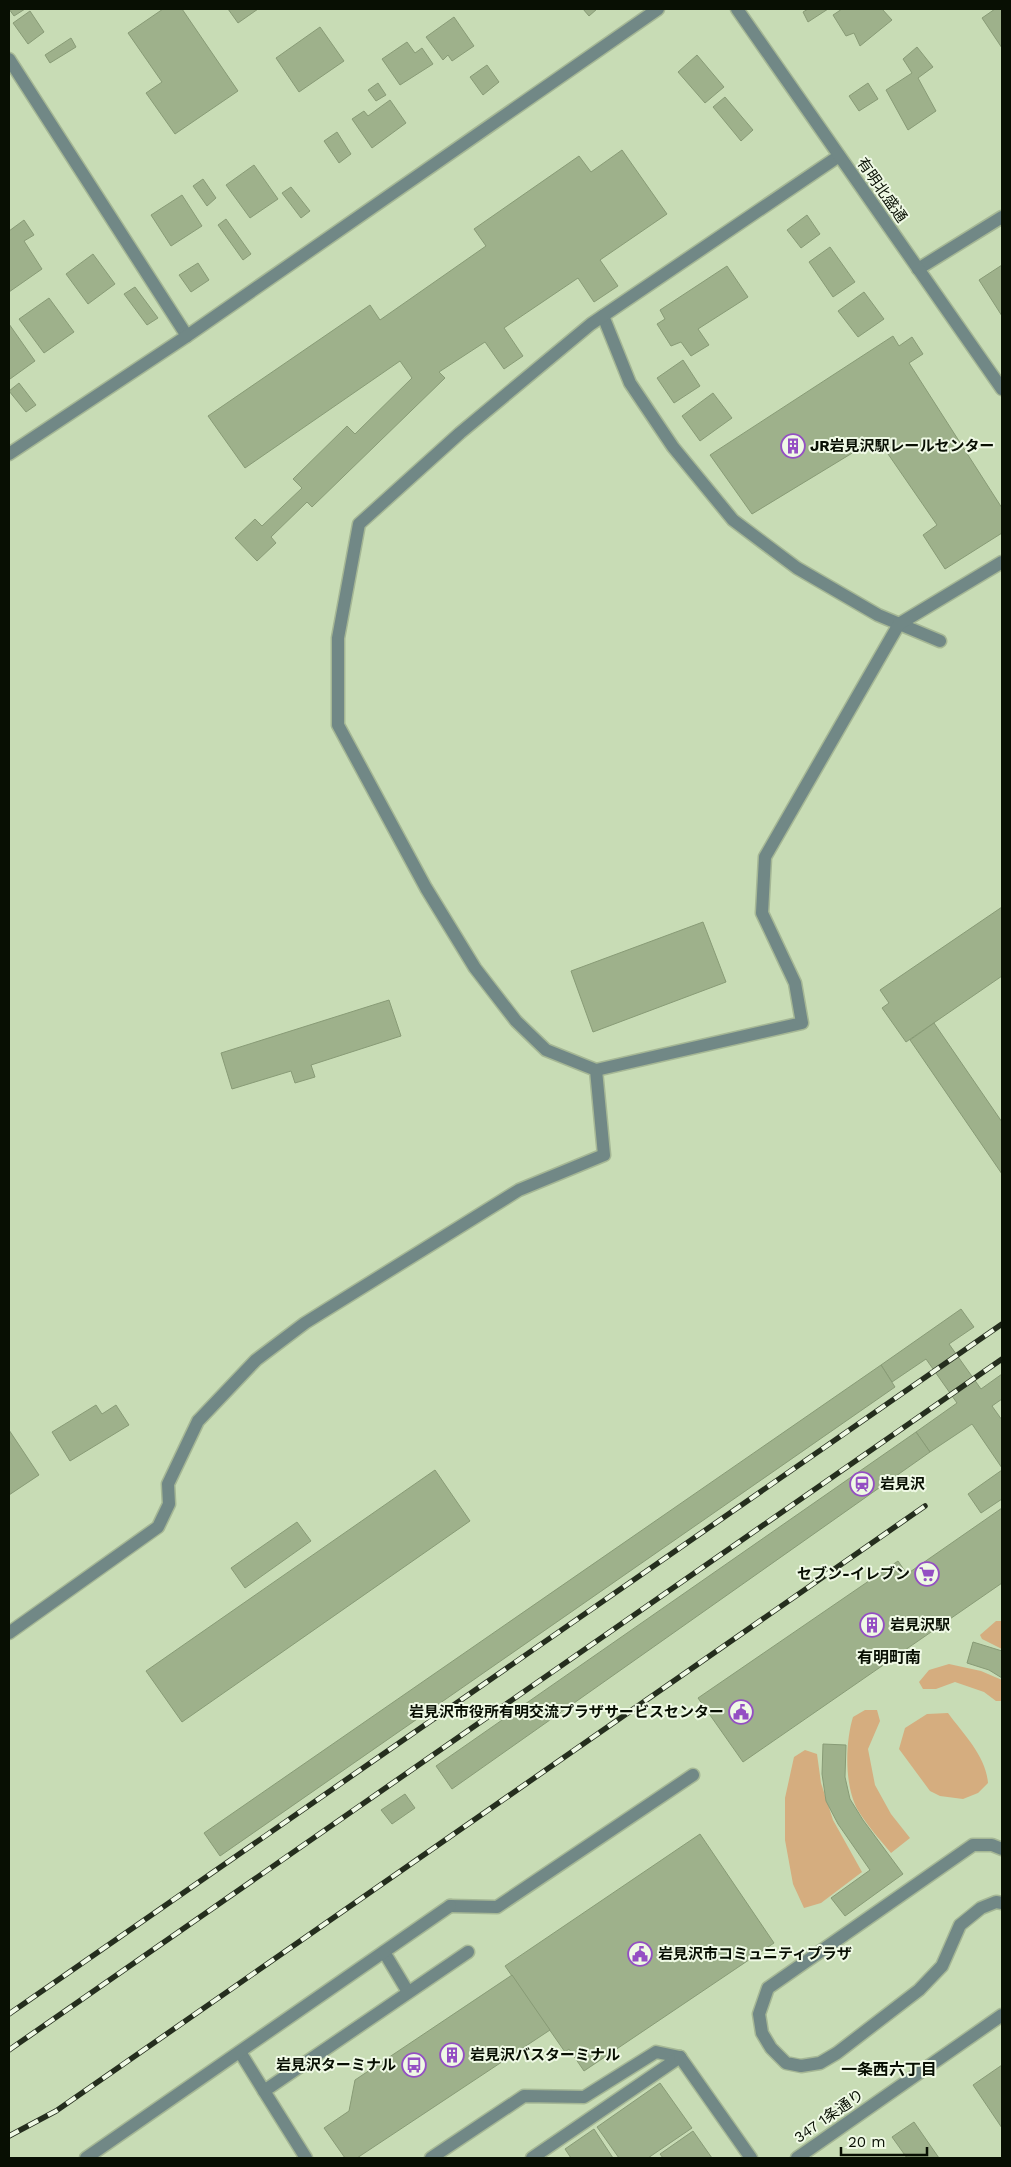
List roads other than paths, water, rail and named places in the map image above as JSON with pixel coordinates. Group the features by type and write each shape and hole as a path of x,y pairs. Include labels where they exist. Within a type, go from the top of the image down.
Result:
{"street":[{"path":"9,454 187,336 658,9"},
{"name":"有明北盛通","path":"737,9 1002,389"},
{"path":"9,58 187,336"},
{"path":"839,156 604,316 460,433 359,524 338,638 338,725 431,896 475,968 516,1022 546,1050 596,1070 802,1023 795,983 762,913 765,857 899,624 1002,562"},
{"path":"918,269 1002,217"},
{"path":"604,316 630,383 673,447 733,520 797,568 878,616 940,641"},
{"path":"9,1633 158,1527 169,1504 168,1484 198,1421 256,1360 305,1323 519,1190 604,1155 596,1070"},
{"path":"86,2158 450,1906 497,1907 693,1775"},
{"path":"1002,1848 992,1844 973,1845 768,1988 759,2014 762,2033 770,2048 786,2063 801,2066 820,2063 837,2053 919,1990 942,1966 960,1925 981,1908 996,1902 1002,1902"},
{"path":"384,1952 408,1992"},
{"path":"264,2091 468,1952"},
{"name":"347 1条通り","path":"797,2158 1002,2014"},
{"path":"240,2052 306,2158"},
{"path":"430,2158 524,2096 584,2097 656,2052 680,2057 751,2158"},
{"path":"532,2158 680,2057"}],"railway":[{"path":"9,2014 1002,1324"},
{"path":"9,2050 1002,1359"},
{"path":"9,2136 56,2111 925,1506"}],"place":[{"name":"JR岩見沢駅レールセンター","path":"793,446"},
{"name":"岩見沢","path":"862,1484"},
{"name":"セブン-イレブン","path":"927,1574"},
{"name":"岩見沢駅","path":"872,1625"},
{"name":"岩見沢市役所有明交流プラザサービスセンター","path":"741,1712"},
{"name":"岩見沢市コミュニティプラザ","path":"640,1954"},
{"name":"岩見沢バスターミナル","path":"452,2055"},
{"name":"岩見沢ターミナル","path":"414,2065"}],"district":[{"name":"有明町南","path":"889,1657"},
{"name":"一条西六丁目","path":"889,2069"}]}
